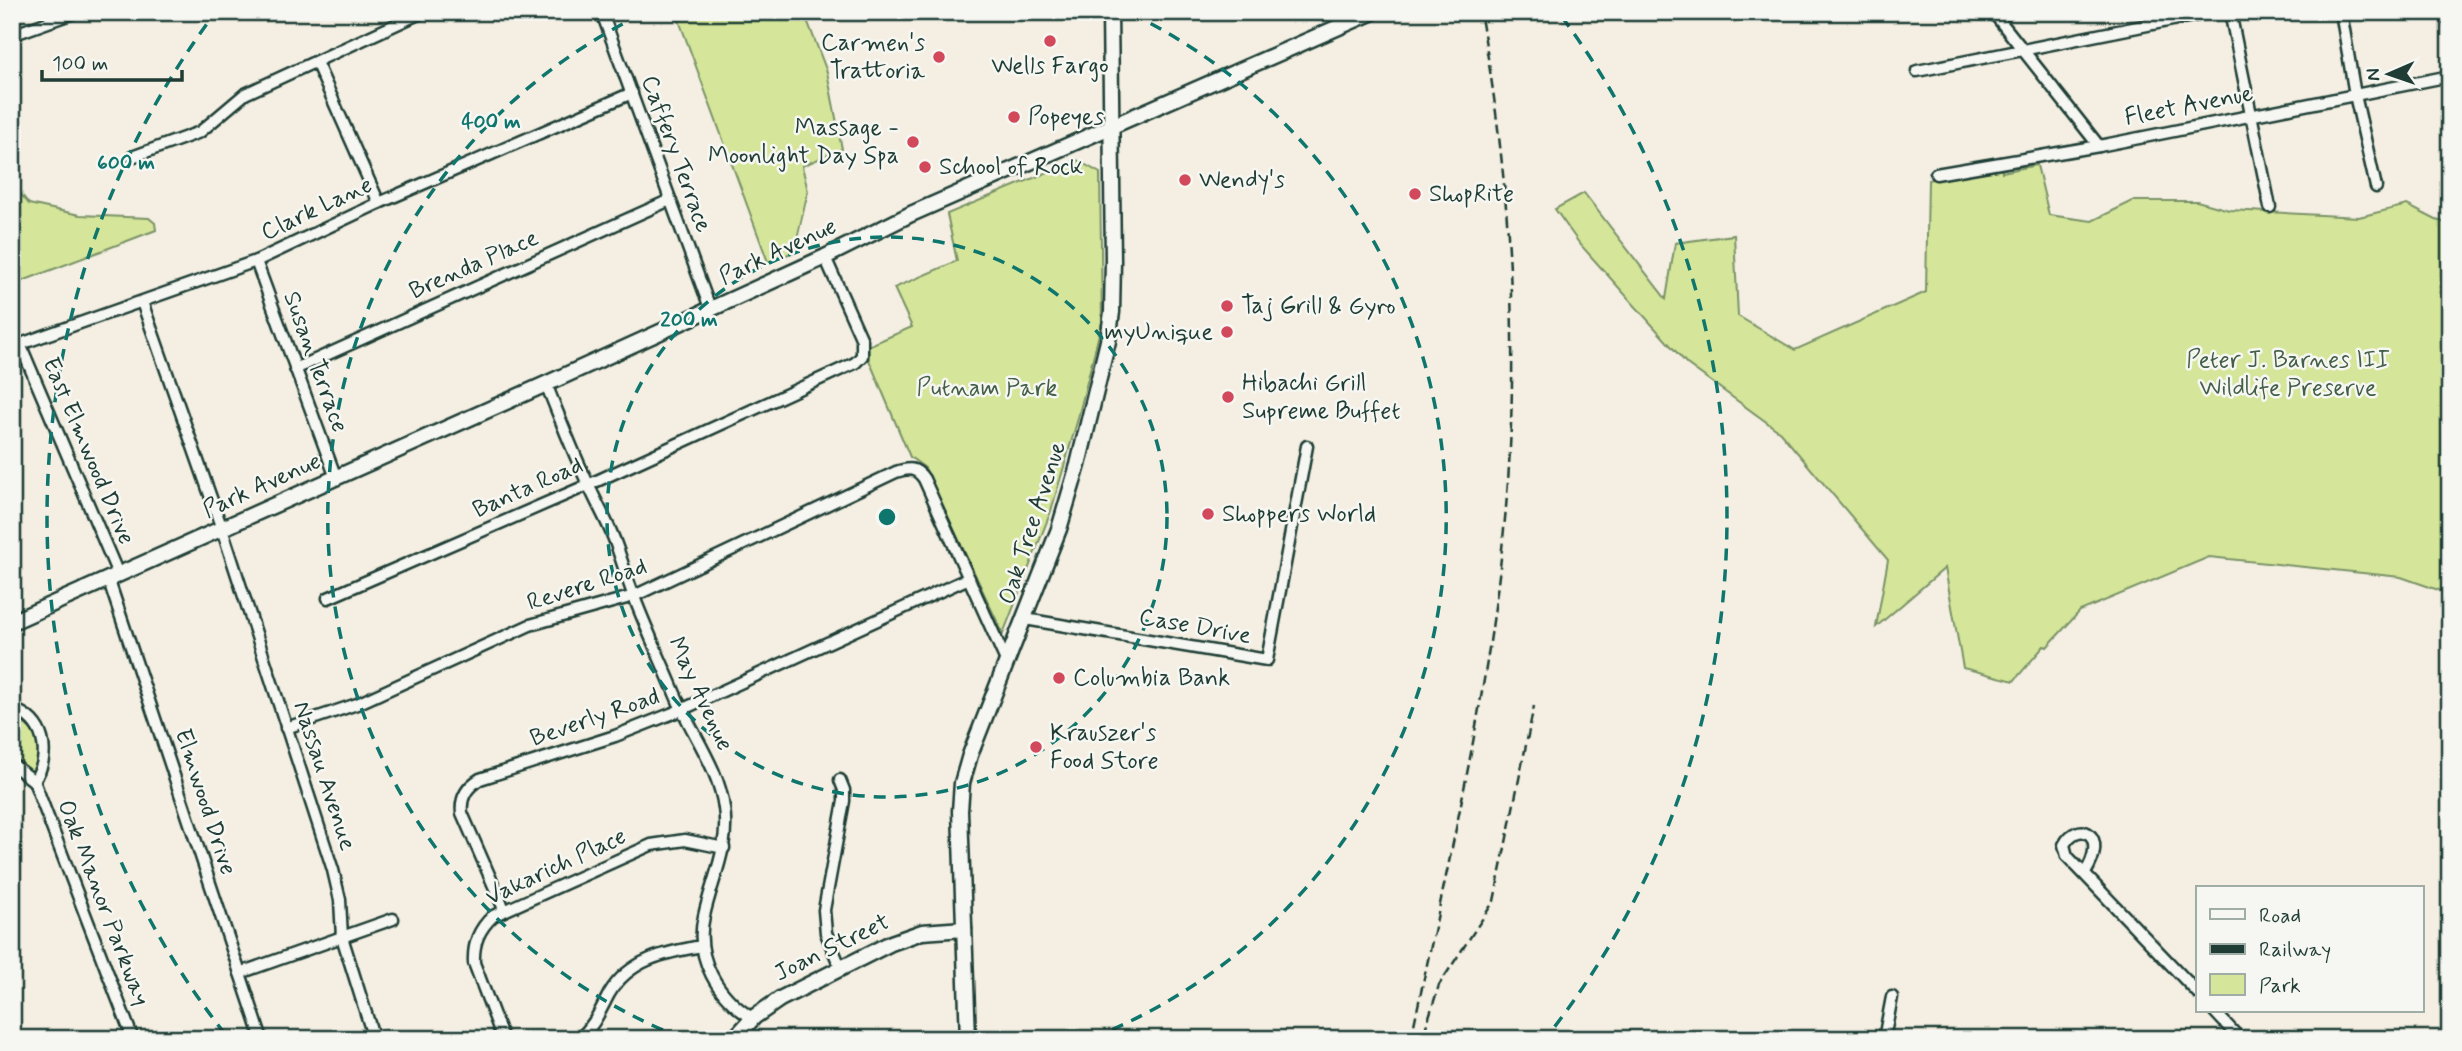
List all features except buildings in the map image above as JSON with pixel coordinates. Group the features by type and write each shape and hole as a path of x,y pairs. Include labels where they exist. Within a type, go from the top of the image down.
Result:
{"street":[{"path":"12,35 76,12"},
{"path":"132,157 200,132 245,94 423,12"},
{"name":"Oak Tree Avenue","path":"968,1039 960,811 962,783 970,755 1025,619 1067,503 1108,341 1112,290 1113,127 1110,12"},
{"name":"Park Avenue","path":"12,622 546,384 825,257 911,214 1373,12"},
{"path":"1993,12 2099,146"},
{"path":"1917,71 2213,12"},
{"path":"2230,12 2270,207"},
{"path":"2341,12 2354,95 2376,187"},
{"path":"2448,12 2450,23"},
{"name":"Caffery Terrace","path":"602,13 710,308"},
{"path":"316,62 379,203"},
{"name":"Fleet Avenue","path":"1936,174 2099,146 2450,76"},
{"name":"Clark Lane","path":"16,345 256,261 379,203 632,93"},
{"name":"Brenda Place","path":"295,369 670,200"},
{"name":"Banta Road","path":"328,598 588,485 855,363 862,356 862,340 825,257"},
{"name":"Susan Terrace","path":"256,261 336,478"},
{"name":"Nassau Avenue","path":"142,302 222,529 334,870 340,900 342,937 374,1039"},
{"name":"East Elmwood Drive","path":"16,345 113,576"},
{"name":"May Avenue","path":"546,384 614,540 681,710 721,792 726,818 724,848 703,918 702,946 707,966 722,992 736,1007 752,1018"},
{"name":"Case Drive","path":"1025,619 1267,660 1307,446"},
{"name":"Revere Road","path":"286,727 357,704 530,625 634,596 896,472 915,469 925,479 969,578"},
{"name":"Elmwood Drive","path":"113,576 262,1039"},
{"path":"969,578 1007,664"},
{"name":"Beverly Road","path":"504,909 462,813 463,797 472,784 480,779 615,736 681,710 969,578"},
{"name":"Oak Manor Parkway","path":"12,709 32,721 42,737 43,765 34,781"},
{"name":"Oak Manor Parkway","path":"12,764 34,781 133,1039"},
{"path":"840,780 844,801 825,898 824,921 841,969"},
{"name":"Vakarich Place","path":"503,1039 477,973 474,952 479,932 485,923 504,909 651,845 685,840 724,848"},
{"path":"2085,873 2196,991"},
{"path":"240,974 393,919"},
{"name":"Joan Street","path":"734,1039 752,1018 780,999 906,936 964,929"},
{"path":"579,1039 595,1022 614,987 644,962 663,953 702,946"},
{"path":"1884,1039 1892,997"},
{"path":"2215,1012 2240,1039"}],"green space":[{"path":"676,12 804,12 827,72 842,149 802,166 808,191 794,252 768,262"},
{"name":"Putnam Park","path":"1077,160 1100,173 1102,322 1051,511 1003,634 925,468 910,457 869,360 868,346 912,327 894,288 957,261 947,214"},
{"name":"Peter J. Barnes III Wildlife Preserve","path":"2000,161 2002,172 2037,165 2049,215 2092,221 2133,201 2197,201 2229,210 2359,217 2407,205 2450,224 2450,594 2401,577 2209,557 2080,611 2047,647 2044,646 2014,681 1963,668 1945,568 1876,627 1888,560 1780,432 1687,364 1579,243 1555,209 1584,193 1666,299 1675,243 1734,235 1738,316 1795,350 1926,292 1928,180"},
{"path":"12,183 29,204 80,215 149,218 155,223 156,230 12,285"},
{"path":"13,719 29,728 37,740 39,756 34,772 25,770 12,756"}],"railway":[{"path":"1411,1039 1476,728 1496,602 1508,474 1512,408 1510,275 1500,142 1480,12"},
{"path":"1424,1033 1439,985 1494,901 1534,706"}],"place":[{"name":"Wells Fargo","path":"1050,41"},
{"name":"Carmen's Trattoria","path":"939,57"},
{"name":"Popeyes","path":"1014,117"},
{"name":"Massage - Moonlight Day Spa","path":"913,142"},
{"name":"School of Rock","path":"925,167"},
{"name":"Wendy's","path":"1185,180"},
{"name":"ShopRite","path":"1415,194"},
{"name":"Taj Grill & Gyro","path":"1227,306"},
{"name":"myUnique","path":"1227,332"},
{"name":"Hibachi Grill Supreme Buffet","path":"1228,397"},
{"name":"Shoppers World","path":"1208,514"},
{"name":"Columbia Bank","path":"1059,678"},
{"name":"Krauszer's Food Store","path":"1036,747"}]}
